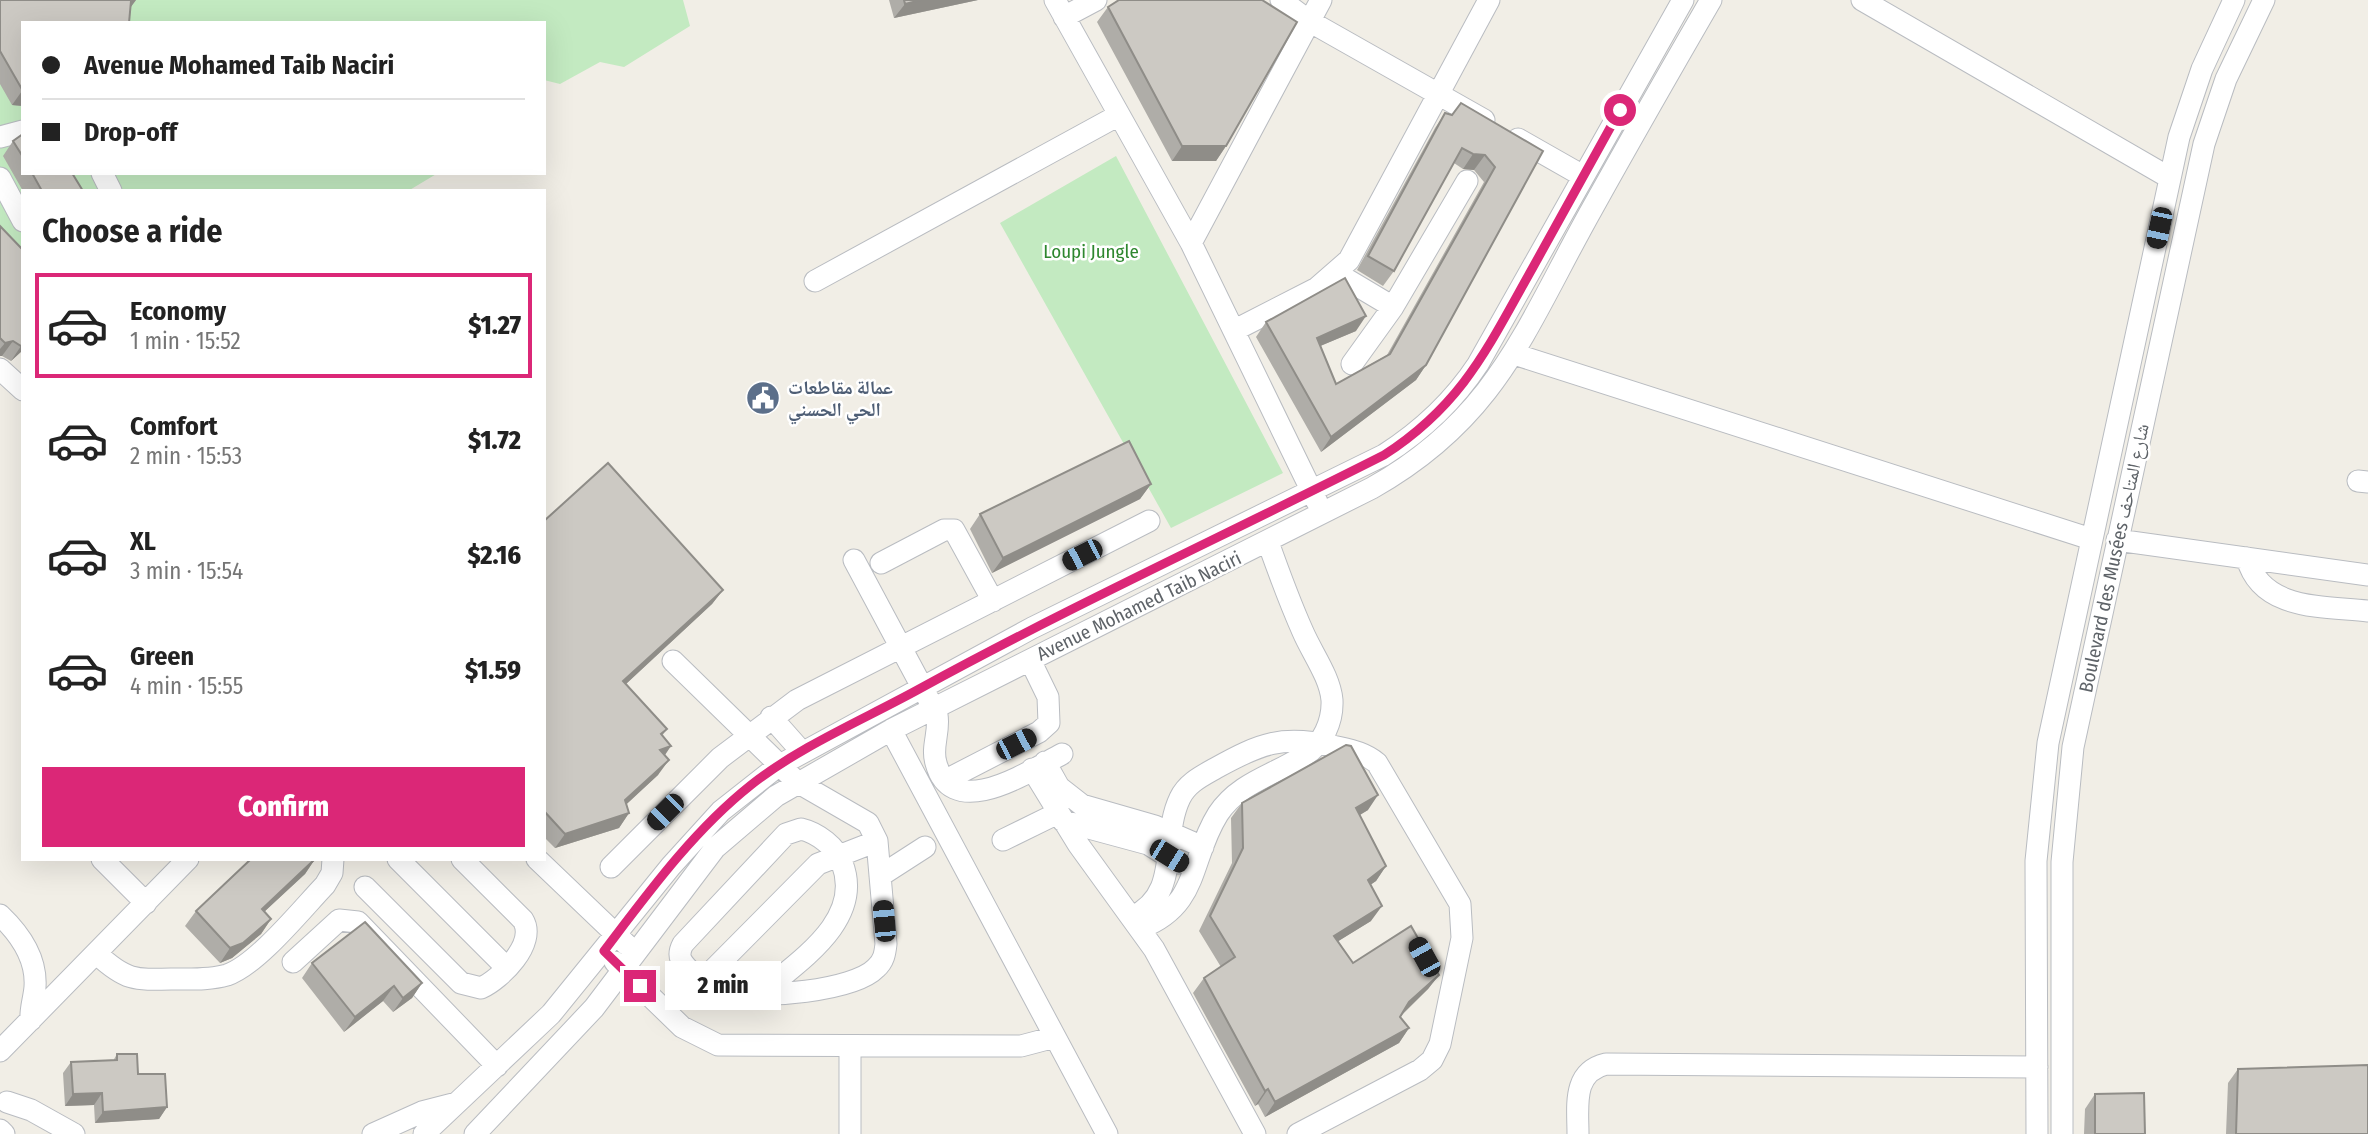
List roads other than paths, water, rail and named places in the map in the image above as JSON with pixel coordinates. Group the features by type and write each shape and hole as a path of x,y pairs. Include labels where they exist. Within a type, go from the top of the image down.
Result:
{"street":[{"path":"1096,0 1060,9 1191,243 1323,513"},
{"path":"1280,0 1309,21 1583,176"},
{"path":"1191,243 1321,0"},
{"path":"1235,330 1317,288 1349,260 1489,0"},
{"name":"Avenue Mohamed Taib Naciri","path":"424,1134 551,1014 671,866 721,811 778,766 1032,628 1384,455 1417,432 1447,405 1478,364 1682,0"},
{"name":"Avenue Mohamed Taib Naciri","path":"475,1134 580,1026 715,848 754,812 797,782 891,730 1268,542 1395,475 1439,443 1479,404 1514,354 1591,209 1711,0"},
{"path":"1862,0 2170,178"},
{"name":"Boulevard des Musées شارع المتاحف","path":"2037,1134 2036,888 2041,795 2055,703 2170,178 2189,103 2234,0"},
{"name":"Boulevard des Musées شارع المتاحف","path":"2062,1134 2064,824 2073,747 2204,144 2226,79 2264,0"},
{"path":"815,281 1119,115"},
{"path":"0,137 21,132"},
{"path":"0,178 21,217"},
{"path":"1352,364 1393,307 1467,181"},
{"path":"1336,273 1393,307"},
{"path":"1514,354 2091,539"},
{"path":"0,369 21,388"},
{"path":"611,867 747,734 771,717 824,685 1149,522"},
{"path":"881,563 944,530 954,530 993,601"},
{"path":"2117,540 2368,575"},
{"path":"1136,923 1175,908 1195,873 1220,811 1241,790 1303,757 1319,743 1332,713 1331,693 1289,600 1268,542"},
{"path":"2247,558 2259,584 2283,599 2368,611"},
{"path":"854,560 933,708 939,729 934,749 936,763 946,780 962,790 981,792 1046,762"},
{"path":"946,780 1040,732 1049,723 1048,697 1030,660"},
{"path":"673,661 778,766 797,782 863,819 877,841 886,944 878,967 864,976 806,992 758,996 727,992 702,981 682,964 680,949 786,834 796,829 807,830 828,844 838,855 846,883 843,907 837,923 758,996"},
{"path":"771,717 802,752"},
{"path":"891,730 1107,1134"},
{"path":"1136,923 1160,894 1179,799 1201,776 1270,742 1295,740 1360,752 1377,763 1456,894 1463,927 1443,985 1440,1044 1427,1066 1298,1134"},
{"path":"1046,762 1059,787 1074,800 1171,832 1203,848"},
{"path":"1046,762 1060,817 1136,923 1255,1134"},
{"path":"1003,840 1060,817 1135,840 1169,856 1195,873"},
{"path":"702,981 818,864 877,841"},
{"path":"880,876 925,848"},
{"path":"104,861 146,903"},
{"path":"0,1051 186,861"},
{"path":"97,954 122,976 135,980 207,978 229,974 248,963 325,885 332,873 333,861"},
{"path":"400,861 506,967"},
{"path":"365,887 467,987 487,985 527,943 526,925 464,861"},
{"path":"539,861 610,943 624,971 682,1027 705,1041 731,1046 1021,1046 1055,1037"},
{"path":"0,915 24,943 32,964 35,987 31,1020"},
{"path":"293,962 339,920 358,922 497,1066"},
{"path":"610,943 636,953"},
{"path":"850,1046 850,1134"},
{"path":"1578,1134 1581,1081 1591,1069 1606,1064 2037,1067"},
{"path":"3,1099 43,1134"},
{"path":"3,1099 31,1110 74,1134"},
{"path":"373,1134 422,1112 459,1102"},
{"path":"0,1130 4,1134"}],"place":[{"name":"عمالة مقاطعات الحي الحسني","path":"763,398"}],"park label":[{"name":"Loupi Jungle","path":"1091,251"}]}
